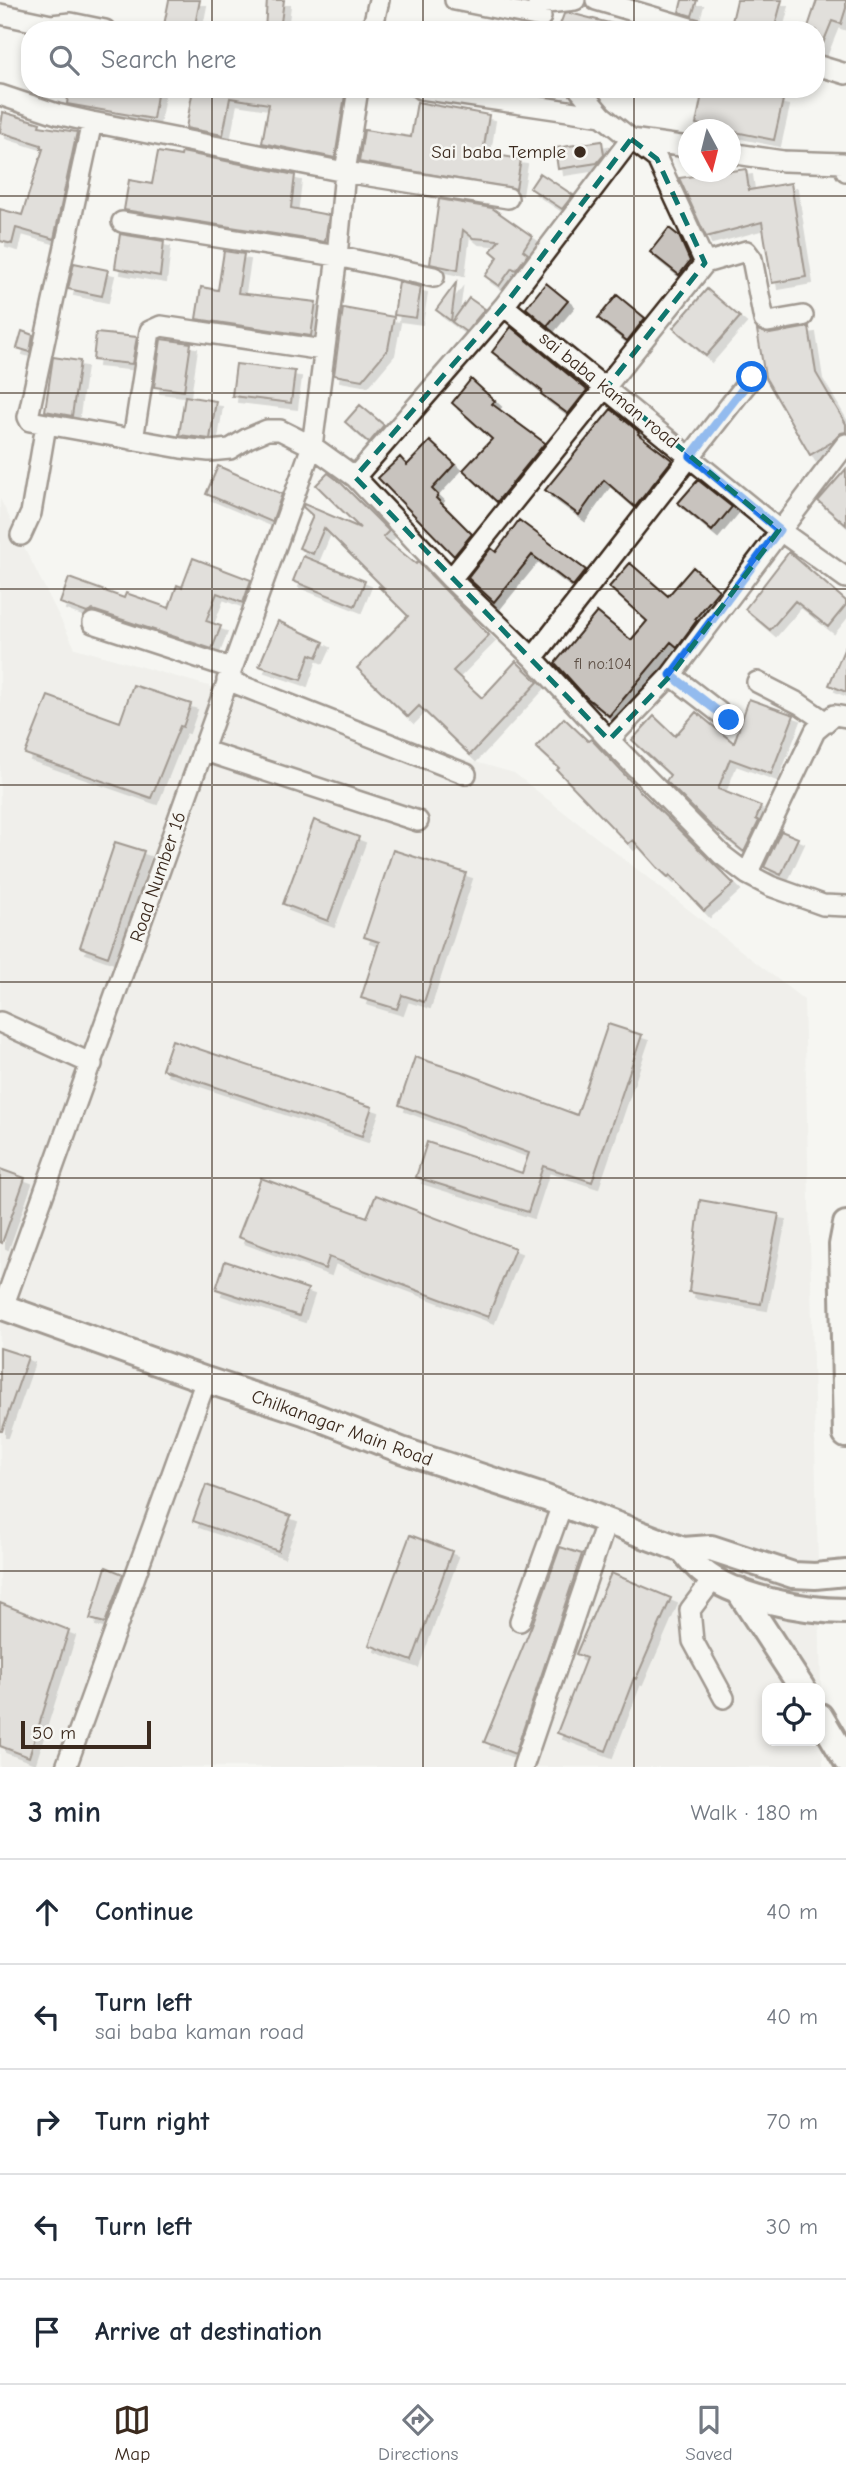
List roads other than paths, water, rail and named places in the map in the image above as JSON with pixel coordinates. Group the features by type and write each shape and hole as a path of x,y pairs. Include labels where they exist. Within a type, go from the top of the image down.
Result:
{"main road":[{"path":"846,1224 842,1244 846,1435"},
{"name":"Chilkanagar Main Road","path":"1,1307 304,1412 401,1450 683,1550"},
{"path":"683,1550 711,1548 793,1575 846,1573"},
{"path":"683,1550 702,1571 738,1590 796,1607 846,1611"},
{"path":"738,1590 799,1683"},
{"path":"825,1724 846,1760"}],"street":[{"path":"374,21 379,0"},
{"path":"455,0 540,13 575,0"},
{"path":"596,0 667,21"},
{"path":"0,14 32,21"},
{"path":"825,68 846,74"},
{"path":"0,95 57,114 92,122 345,172 508,198"},
{"name":"Road Number 16","path":"1,1307 92,1064 312,446 357,98"},
{"path":"481,98 601,116"},
{"path":"586,98 601,116 657,159 705,263"},
{"path":"92,122 28,418 40,424 209,451 230,449 267,430 281,429 312,446 355,477 451,579 533,658 722,855 747,874 770,886 823,905 846,906"},
{"path":"631,139 678,146"},
{"path":"355,477 504,306 631,139"},
{"path":"741,155 783,161 843,163 846,171"},
{"path":"122,222 337,256 433,277"},
{"path":"451,579 705,263 746,251 752,259 764,320 768,322 803,316"},
{"name":"sai baba kaman road","path":"504,306 607,387 779,530 846,578"},
{"path":"133,440 150,331 162,326 323,350"},
{"path":"533,658 752,377"},
{"path":"21,535 31,513 40,424"},
{"path":"609,740 671,675 846,444"},
{"path":"93,623 229,674 466,774"},
{"path":"671,675 729,720"},
{"path":"757,682 800,704 826,722"},
{"path":"747,874 815,731 834,715 846,716"},
{"path":"202,750 418,821"},
{"path":"0,1022 92,1064"},
{"path":"66,1767 206,1380"},
{"path":"520,1621 562,1505"},
{"path":"523,1767 606,1523"},
{"path":"714,1578 690,1609 693,1641 724,1698"}],"place":[{"name":"Sai baba Temple","path":"580,152"}]}
